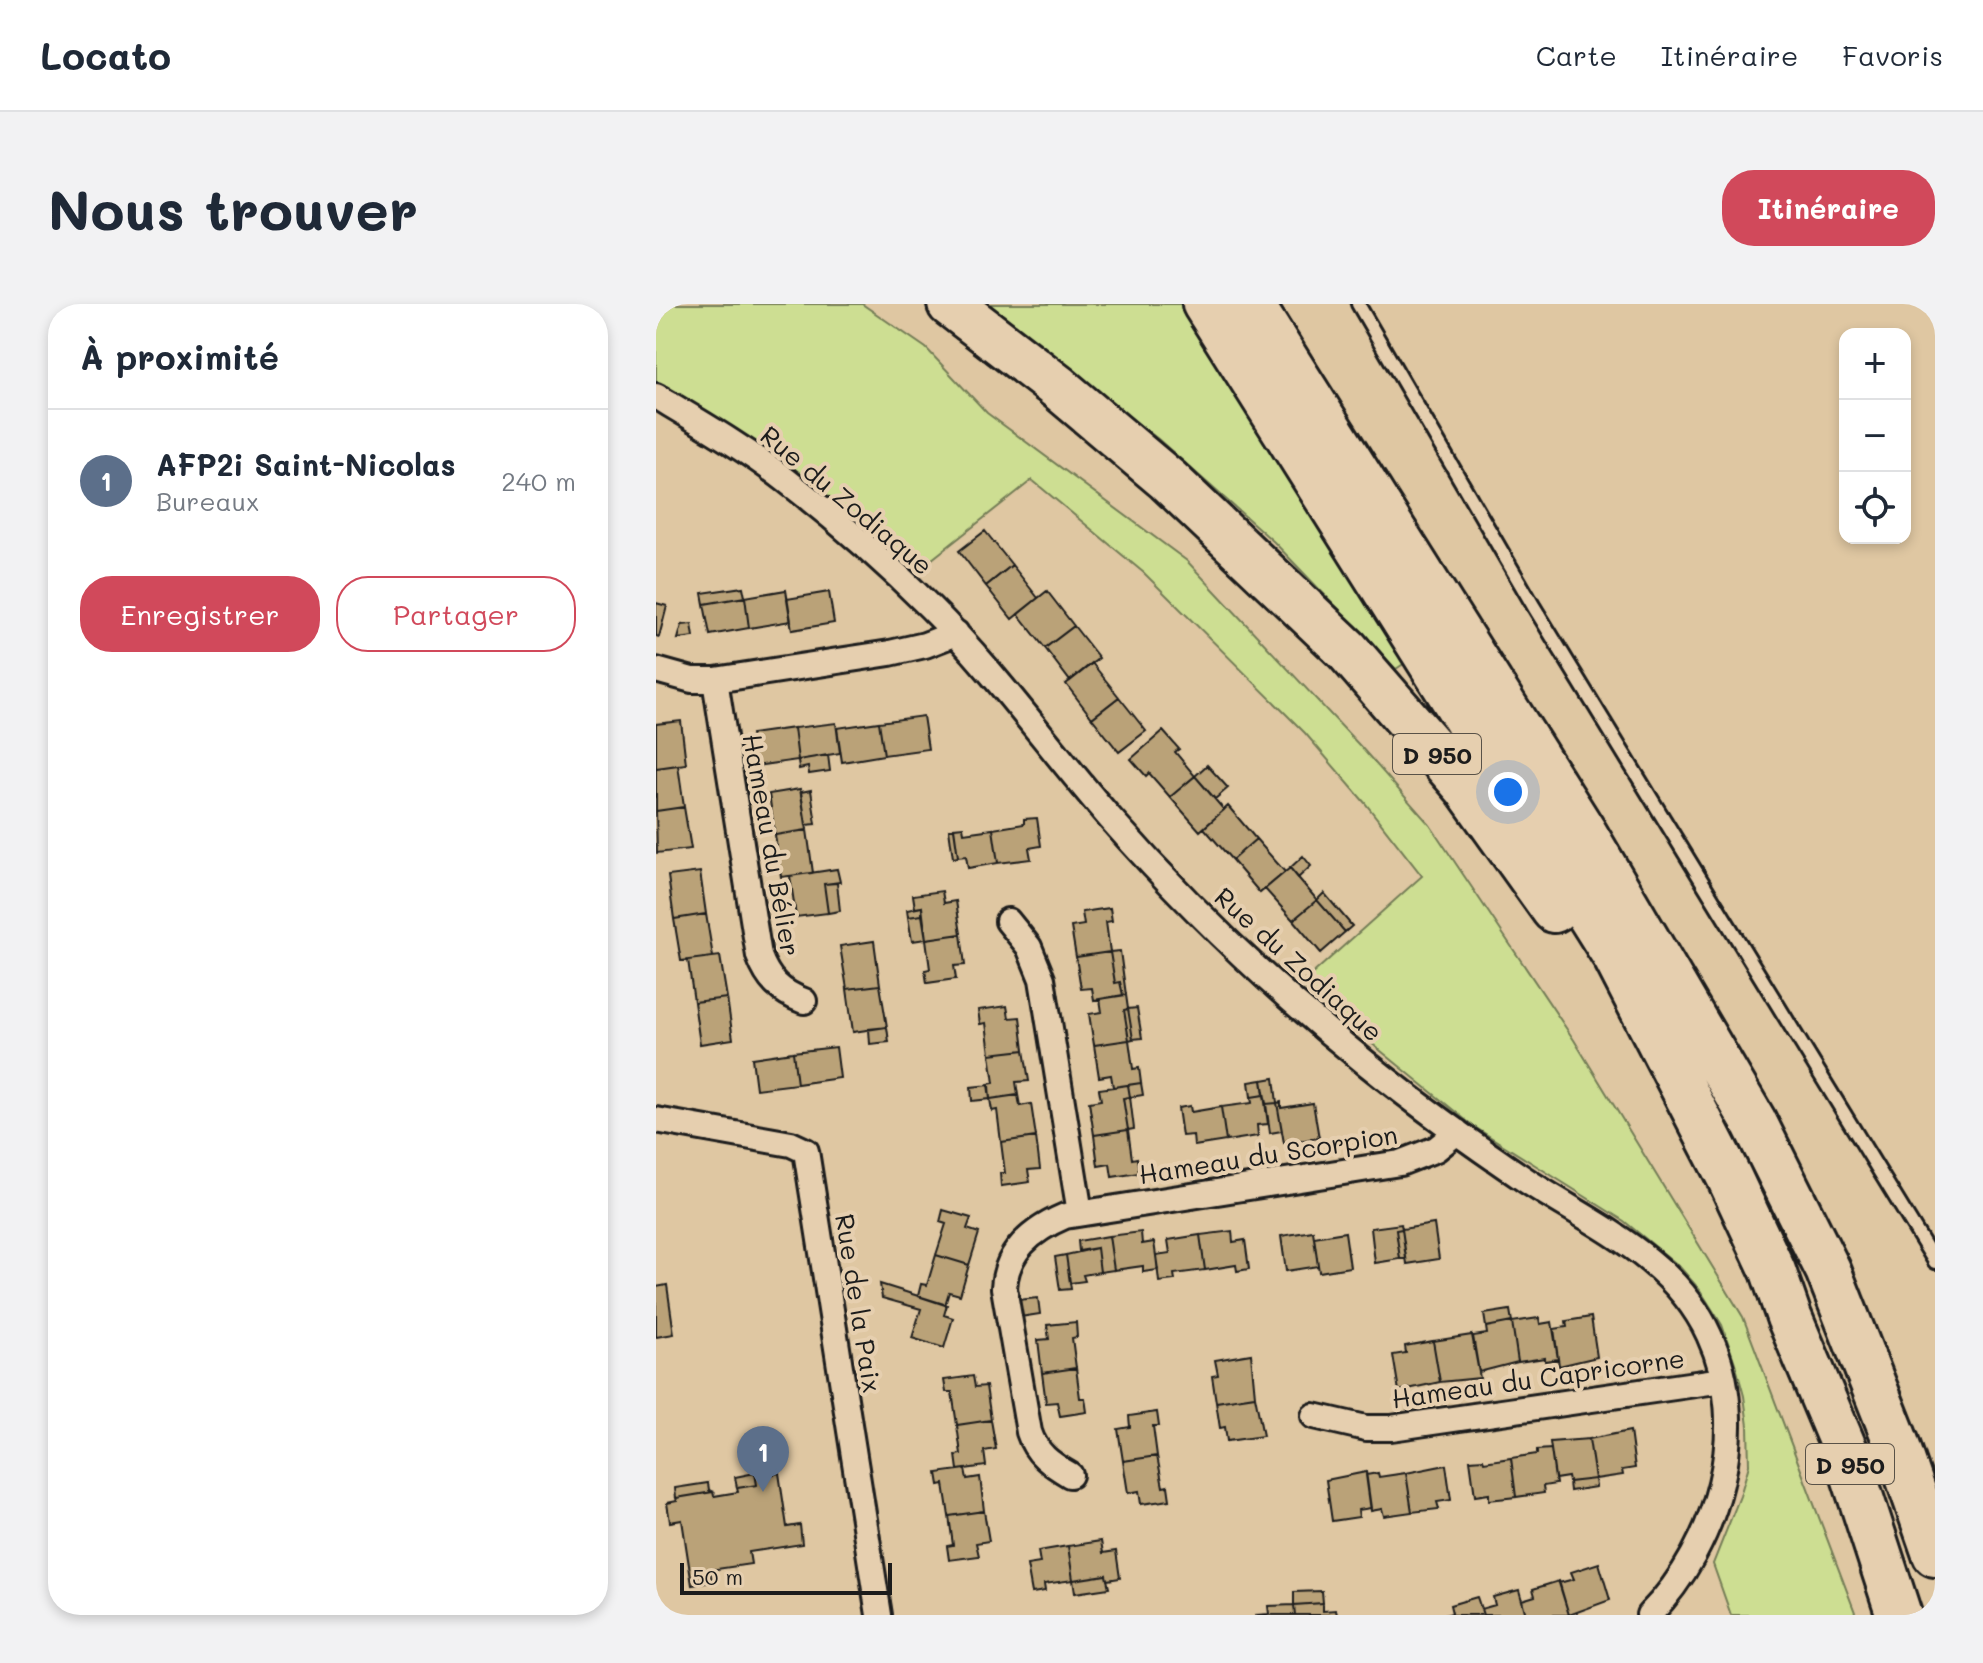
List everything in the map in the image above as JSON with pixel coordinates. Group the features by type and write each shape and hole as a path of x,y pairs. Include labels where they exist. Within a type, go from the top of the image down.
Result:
{"highway":[{"name":"D 950","path":"950,304 1059,388 1168,480 1347,650 1466,787 1593,964 1789,1317 1847,1455 1899,1615"},
{"path":"1205,304 1615,956 1729,1177 1773,1271 1789,1317"},
{"name":"D 950","path":"1251,304 1583,831 1754,1122 1828,1270 1896,1442 1935,1554"},
{"path":"1275,304 1451,621"}],"street":[{"name":"Rue du Zodiaque","path":"656,396 786,480 882,561 956,633 1110,817 1225,938 1354,1053 1457,1132 1538,1188 1636,1249 1689,1300 1714,1348 1723,1380 1727,1451 1715,1502 1686,1570 1649,1615"},
{"path":"656,670 692,680 715,680 890,653 925,645 956,633"},
{"name":"Hameau du Bélier","path":"715,680 759,956 778,989 804,1001"},
{"path":"1008,921 1029,947 1042,979 1080,1213"},
{"name":"Rue de la Paix","path":"656,1120 791,1144 802,1148 808,1157 879,1615"},
{"name":"Hameau du Scorpion","path":"1070,1475 1044,1459 1034,1446 1014,1355 1004,1288 1005,1272 1018,1247 1051,1222 1080,1213 1400,1163 1436,1149 1457,1132"},
{"name":"Hameau du Capricorne","path":"1314,1416 1354,1426 1391,1428 1723,1380"}],"lane":[{"path":"1358,304 1534,607 1935,1262"}],"green space":[{"path":"656,304 862,304 926,348 987,413 1187,561 1360,746 1430,825 1574,1040 1743,1317 1856,1615 1731,1615 1713,1564 1749,1465 1744,1396 1722,1325 1700,1290 1679,1266 1624,1221 1473,1126 1300,985 1422,876 1305,733 1144,573 1032,480 917,571 794,468 656,382"},
{"path":"984,304 1187,304 1411,659 1396,669 1274,542 1158,439"}],"building":[{"path":"985,531 1012,565 986,586 959,551"},
{"path":"1012,565 1038,598 1012,619 986,586"},
{"path":"743,587 745,597 704,604 702,593"},
{"path":"786,590 791,621 749,628 745,597"},
{"path":"1047,591 1074,626 1045,648 1018,614"},
{"path":"829,592 834,623 792,630 787,599"},
{"path":"745,597 749,628 710,635 704,604"},
{"path":"656,603 667,606 659,637 656,636"},
{"path":"692,624 694,637 678,639 682,625"},
{"path":"1074,626 1099,658 1070,681 1045,648"},
{"path":"1092,663 1119,697 1092,718 1066,684"},
{"path":"1119,697 1146,731 1119,752 1092,718"},
{"path":"923,716 928,749 884,755 879,722"},
{"path":"681,721 686,764 656,768 656,724"},
{"path":"879,722 884,755 842,762 837,728"},
{"path":"836,723 840,753 798,760 794,728"},
{"path":"794,728 798,760 755,766 751,734"},
{"path":"1163,731 1179,749 1175,752 1195,776 1170,797 1149,773 1146,776 1131,759"},
{"path":"828,755 830,771 809,774 808,767 799,769 798,760"},
{"path":"678,765 684,807 656,811 656,768"},
{"path":"1207,765 1228,788 1215,799 1195,776"},
{"path":"1195,776 1224,810 1200,831 1170,797"},
{"path":"800,789 807,830 775,835 769,794"},
{"path":"811,790 816,824 806,825 801,792"},
{"path":"1228,806 1256,839 1232,860 1204,828"},
{"path":"684,807 691,849 657,853 656,811"},
{"path":"1037,818 1041,846 1029,848 1031,859 998,863 993,829 1024,824 1024,819"},
{"path":"963,827 964,833 993,829 998,863 968,868 966,856 958,857 954,828"},
{"path":"949,829 954,829 958,857 953,858"},
{"path":"807,830 813,873 781,877 775,835"},
{"path":"1256,839 1285,872 1260,893 1232,860"},
{"path":"1303,856 1311,866 1298,878 1290,868"},
{"path":"1290,868 1317,900 1293,920 1265,889"},
{"path":"837,869 840,882 824,884 828,913 796,917 790,876"},
{"path":"700,872 706,914 674,919 668,876"},
{"path":"837,883 840,911 828,913 824,884"},
{"path":"942,891 944,903 956,901 961,934 926,939 922,907 915,908 913,895"},
{"path":"1324,893 1352,926 1345,932 1317,900"},
{"path":"1317,900 1345,932 1321,953 1293,920"},
{"path":"922,907 922,915 908,917 907,910"},
{"path":"1110,908 1112,921 1106,922 1110,952 1076,957 1071,927 1084,925 1082,912"},
{"path":"706,914 713,957 681,961 674,919"},
{"path":"922,915 926,939 912,941 908,917"},
{"path":"961,934 965,965 954,966 956,979 927,983 925,970 930,969 926,939"},
{"path":"874,941 880,985 847,989 840,946"},
{"path":"1120,951 1126,995 1123,995 1120,982 1115,983 1110,952"},
{"path":"1110,952 1115,983 1120,982 1123,995 1094,1000 1092,988 1081,989 1076,957"},
{"path":"720,956 727,998 694,1002 688,960"},
{"path":"880,985 887,1027 853,1032 847,989"},
{"path":"1126,995 1128,1009 1124,1010 1129,1040 1094,1045 1089,1014 1102,1012 1100,999"},
{"path":"727,998 733,1039 700,1044 694,1002"},
{"path":"1007,1006 1009,1018 1020,1017 1024,1050 990,1054 986,1023 980,1024 978,1010"},
{"path":"1137,1008 1142,1038 1133,1039 1128,1009"},
{"path":"1128,1009 1133,1039 1129,1040 1124,1010"},
{"path":"887,1027 889,1042 870,1044 869,1029"},
{"path":"1129,1040 1133,1069 1139,1068 1141,1083 1113,1087 1111,1075 1099,1077 1094,1045"},
{"path":"836,1047 840,1078 797,1084 793,1052"},
{"path":"1024,1050 1029,1081 1016,1082 1018,1095 990,1099 988,1084 994,1083 990,1054"},
{"path":"793,1052 797,1084 756,1089 752,1058"},
{"path":"1274,1078 1277,1103 1266,1104 1262,1080"},
{"path":"1262,1080 1264,1095 1251,1097 1249,1082"},
{"path":"1141,1083 1143,1095 1130,1097 1128,1085"},
{"path":"989,1085 990,1099 972,1101 971,1087"},
{"path":"1128,1085 1130,1097 1123,1098 1128,1130 1094,1135 1089,1102 1101,1100 1099,1089"},
{"path":"1018,1095 1020,1106 1031,1104 1036,1137 1001,1142 997,1110 992,1111 990,1099"},
{"path":"1264,1095 1268,1124 1257,1125 1258,1136 1226,1141 1221,1107 1252,1103 1251,1097"},
{"path":"1130,1097 1134,1129 1128,1130 1123,1098"},
{"path":"1281,1102 1281,1108 1313,1103 1319,1138 1284,1143 1277,1103"},
{"path":"1277,1103 1282,1131 1270,1133 1266,1104"},
{"path":"1190,1106 1191,1112 1221,1107 1226,1141 1194,1146 1193,1135 1182,1136 1178,1108"},
{"path":"1128,1130 1132,1159 1137,1158 1139,1173 1112,1177 1110,1164 1098,1166 1094,1135"},
{"path":"1036,1137 1040,1169 1028,1170 1030,1182 1001,1186 1000,1173 1005,1173 1001,1142"},
{"path":"943,1210 971,1218 967,1229 979,1233 969,1265 936,1255 946,1224 940,1222"},
{"path":"1401,1224 1402,1229 1396,1230 1400,1259 1375,1263 1371,1228"},
{"path":"1434,1224 1439,1259 1407,1264 1402,1229"},
{"path":"1402,1229 1406,1259 1400,1259 1396,1230"},
{"path":"1232,1231 1233,1242 1245,1240 1249,1269 1237,1271 1236,1265 1205,1270 1200,1235"},
{"path":"1313,1231 1318,1266 1286,1271 1281,1236"},
{"path":"1141,1232 1142,1244 1154,1242 1158,1270 1143,1272 1143,1266 1114,1270 1109,1236"},
{"path":"1345,1232 1350,1267 1319,1272 1314,1237"},
{"path":"1200,1235 1205,1270 1174,1274 1175,1280 1159,1282 1156,1255 1170,1253 1168,1240"},
{"path":"1109,1236 1114,1270 1100,1272 1097,1248 1079,1251 1078,1241"},
{"path":"1097,1248 1100,1272 1083,1275 1085,1281 1070,1283 1066,1255"},
{"path":"936,1255 969,1265 960,1295 949,1292 945,1305 918,1296 921,1284 927,1285"},
{"path":"1066,1255 1071,1289 1060,1290 1055,1257"},
{"path":"880,1284 947,1305 944,1315 953,1318 944,1348 912,1338 921,1309 882,1298"},
{"path":"667,1285 674,1334 656,1337 656,1287"},
{"path":"1038,1298 1040,1314 1020,1317 1017,1300"},
{"path":"1510,1310 1512,1322 1486,1327 1484,1314"},
{"path":"1591,1317 1597,1357 1559,1366 1554,1329 1567,1327 1566,1321"},
{"path":"1539,1318 1540,1324 1552,1322 1558,1359 1518,1362 1512,1322"},
{"path":"1076,1322 1077,1337 1072,1338 1076,1368 1042,1373 1038,1340 1049,1339 1047,1325"},
{"path":"1512,1322 1518,1362 1479,1372 1473,1336 1487,1334 1486,1327"},
{"path":"1472,1335 1480,1378 1440,1382 1433,1341"},
{"path":"1433,1341 1440,1382 1399,1391 1393,1355 1406,1353 1405,1346"},
{"path":"1251,1354 1255,1396 1216,1402 1212,1376 1218,1375 1215,1360"},
{"path":"1076,1368 1080,1398 1085,1398 1087,1412 1060,1416 1057,1402 1046,1403 1042,1373"},
{"path":"973,1376 975,1387 986,1386 991,1420 957,1425 952,1392 946,1392 944,1380"},
{"path":"1255,1396 1263,1436 1227,1441 1225,1427 1220,1428 1216,1402"},
{"path":"1157,1412 1159,1426 1153,1426 1157,1456 1123,1461 1118,1429 1130,1427 1129,1416"},
{"path":"991,1420 996,1449 984,1451 986,1466 958,1470 956,1455 961,1454 957,1425"},
{"path":"1630,1431 1635,1468 1622,1470 1623,1475 1595,1479 1589,1439"},
{"path":"1589,1439 1595,1479 1569,1482 1568,1477 1555,1479 1550,1442"},
{"path":"1551,1449 1556,1484 1543,1486 1544,1493 1516,1497 1511,1458"},
{"path":"1157,1456 1163,1487 1168,1486 1170,1500 1141,1504 1139,1491 1128,1493 1123,1461"},
{"path":"1511,1458 1516,1497 1489,1500 1489,1494 1475,1496 1470,1460 1483,1459 1484,1462"},
{"path":"1446,1465 1451,1500 1437,1502 1439,1509 1412,1512 1406,1473"},
{"path":"965,1469 967,1479 980,1477 984,1511 949,1516 944,1484 939,1485 937,1473"},
{"path":"768,1471 768,1475 779,1473 787,1527 800,1525 802,1544 749,1552 751,1564 710,1570 712,1582 692,1585 682,1520 670,1522 667,1503 677,1501 676,1498 713,1492 714,1496 738,1492 737,1488 757,1485 755,1473"},
{"path":"1366,1472 1371,1508 1358,1510 1359,1517 1332,1521 1326,1480"},
{"path":"755,1473 757,1485 737,1488 735,1477"},
{"path":"1378,1473 1379,1477 1406,1473 1412,1512 1384,1516 1382,1509 1371,1511 1366,1475"},
{"path":"1595,1479 1596,1487 1570,1491 1569,1482"},
{"path":"708,1483 709,1490 713,1492 676,1498 675,1488"},
{"path":"984,1511 989,1541 976,1543 979,1556 949,1560 947,1546 953,1545 949,1516"},
{"path":"1101,1541 1103,1553 1116,1551 1120,1578 1107,1580 1106,1575 1073,1580 1068,1546"},
{"path":"1068,1546 1073,1580 1044,1584 1045,1591 1032,1593 1027,1565 1040,1563 1038,1551"},
{"path":"1599,1563 1610,1600 1569,1615 1559,1583 1574,1579 1571,1572"},
{"path":"1106,1575 1109,1588 1075,1593 1073,1580"},
{"path":"1559,1581 1569,1615 1526,1615 1522,1600 1535,1596 1533,1589"},
{"path":"1519,1590 1526,1615 1483,1615 1481,1609 1495,1605 1493,1597"},
{"path":"1322,1591 1323,1603 1294,1605 1294,1592"},
{"path":"1477,1597 1483,1615 1445,1615 1452,1613 1450,1605"},
{"path":"1323,1603 1323,1611 1336,1610 1337,1615 1295,1615 1294,1605"},
{"path":"1294,1605 1295,1615 1255,1615 1269,1614 1268,1606"}],"place":[{"name":"AFP2i Saint-Nicolas","path":"763,1492"}]}
